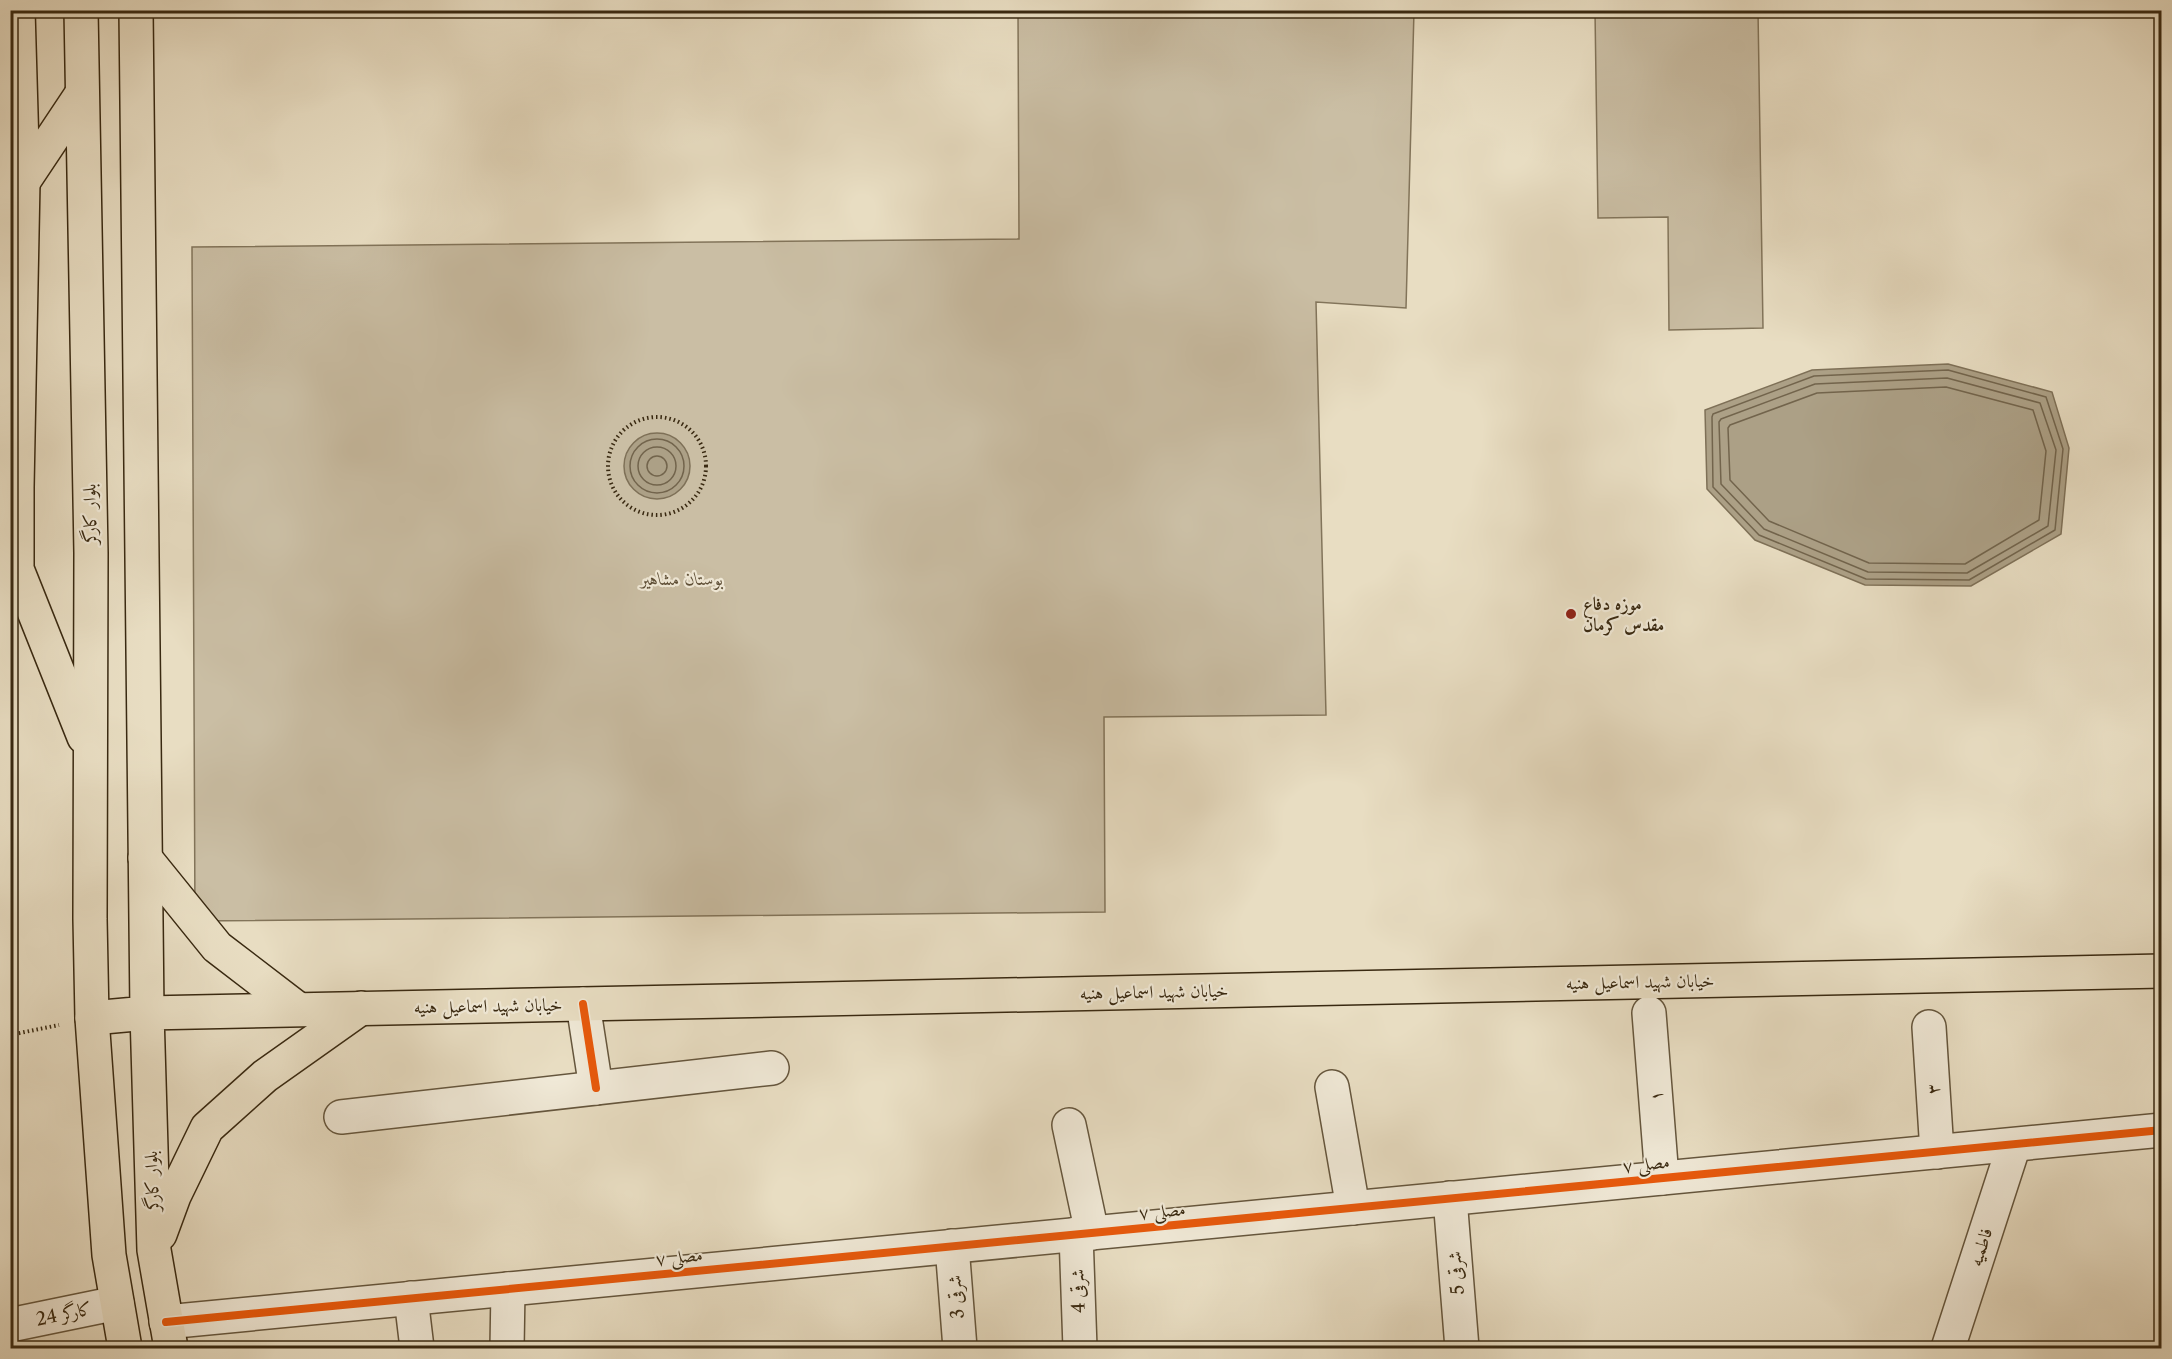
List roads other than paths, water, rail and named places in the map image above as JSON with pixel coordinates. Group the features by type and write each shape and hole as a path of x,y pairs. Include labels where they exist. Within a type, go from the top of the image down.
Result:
{"main road":[{"path":"18,10 23,182 14,487 14,569 91,754"},
{"name":"بلوار کارگر","path":"81,10 91,553 92,1018 108,1255 125,1348"},
{"name":"بلوار کارگر","path":"136,10 147,1013 154,1250 168,1335"},
{"path":"23,182 81,95"},
{"path":"146,858 217,947 298,1009"},
{"name":"خیابان شهید اسماعیل هنیه","path":"147,1013 2162,971"},
{"path":"154,1250 174,1196 207,1128 265,1076 361,1008"},
{"path":"92,1018 147,1013"}],"street":[{"path":"583,1004 596,1088"},
{"name":"۱","path":"1649,1013 1662,1178"},
{"name":"۳","path":"1929,1027 1937,1152"},
{"path":"341,1117 772,1068"},
{"path":"1332,1087 1353,1208"},
{"name":"شرقی 4","path":"1070,1125 1084,1234 1080,1348"},
{"name":"مصلی ۷","path":"168,1335 411,1298 2162,1130"},
{"name":"فاطمیه","path":"1948,1348 2014,1145"},
{"name":"شرقی 5","path":"1450,1198 1462,1348"},
{"name":"شرقی 3","path":"952,1246 960,1348"},
{"path":"507,1348 508,1289"},
{"path":"411,1298 417,1348"},
{"name":"کارگر 24","path":"10,1325 117,1303"}],"water":[{"path":"1948,364 2052,392 2069,448 2061,534 1971,586 1865,585 1755,540 1707,489 1705,410 1812,370"},
{"path":"657,433 670,436 680,443 687,453 690,466 687,479 680,489 670,496 657,499 644,496 634,489 627,479 624,466 627,453 634,443 644,436"}],"place":[{"name":"موزه دفاع مقدس کرمان","path":"1571,614"}],"park label":[{"name":"بوستان مشاهیر","path":"682,579"}]}
